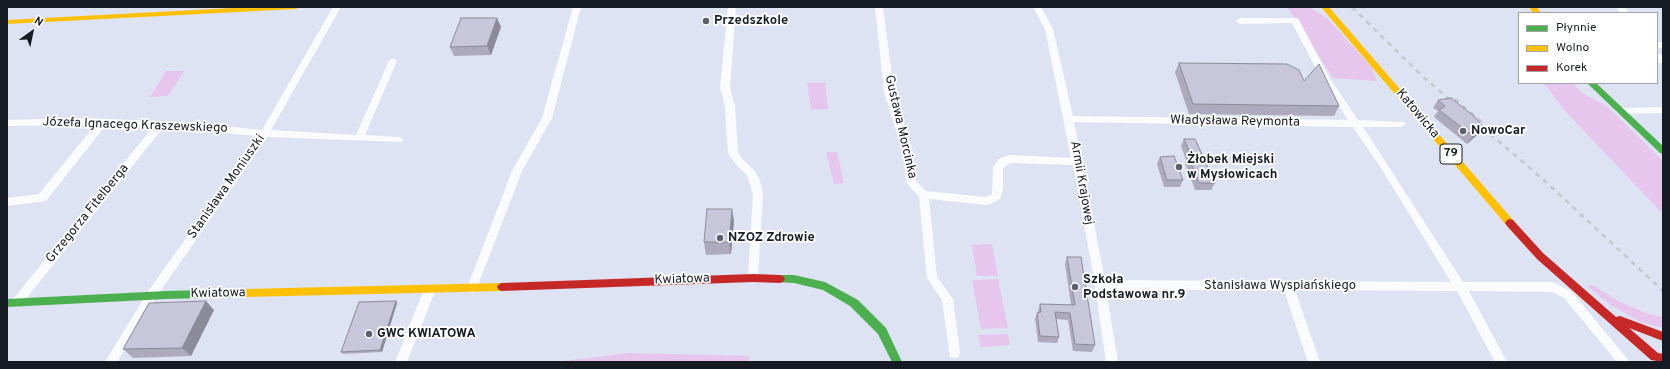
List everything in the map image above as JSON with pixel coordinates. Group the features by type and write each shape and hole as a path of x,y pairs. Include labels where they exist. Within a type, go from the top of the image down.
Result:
{"street":[{"path":"7,22 296,7"},
{"name":"Stanisława Moniuszki","path":"111,362 151,296 265,133 337,7"},
{"path":"472,288 518,171 547,118 577,7"},
{"path":"732,7 725,88 730,106 733,153 741,164 751,173 755,181 758,194 753,278"},
{"name":"Gustawa Morcinka","path":"879,7 889,92 908,152 911,182 924,195 986,201 996,196 998,188 998,167 1002,162 1009,159 1078,162"},
{"name":"Armii Krajowej","path":"1037,7 1049,29 1069,119 1100,285 1112,362"},
{"path":"1317,7 1332,15"},
{"name":"Katowicka","path":"1325,7 1496,208 1540,256 1602,312 1659,359"},
{"path":"1240,21 1295,20 1325,78 1357,124 1460,287 1501,362"},
{"path":"359,138 392,60"},
{"path":"1592,84 1663,151"},
{"path":"1620,111 1663,110"},
{"name":"Władysława Reymonta","path":"1069,119 1401,124"},
{"path":"7,202 42,198 103,122"},
{"name":"Józefa Ignacego Kraszewskiego","path":"7,123 103,122 160,124 200,126 265,133 399,140"},
{"name":"Grzegorza Fitelberga","path":"12,303 160,124"},
{"name":"Gustawa Morcinka","path":"924,195 932,278 947,299 954,353"},
{"name":"Katowicka","path":"1540,256 1551,274 1553,287"},
{"name":"Kwiatowa","path":"12,303 151,296 472,288 753,278 807,282 825,286 839,293 854,303 880,328 888,340 897,362"},
{"name":"Stanisława Wyspiańskiego","path":"1100,285 1553,287"},
{"path":"1288,286 1314,362"},
{"path":"1553,287 1568,295 1624,362"},
{"path":"401,362 430,289"},
{"name":"79","path":"1602,312 1632,326 1663,337"},
{"path":"1659,359 1663,350"}],"shaded area":[{"path":"1287,7 1311,8 1328,19 1372,68 1377,81 1333,78"},
{"path":"166,71 184,71 168,96 150,97"},
{"path":"807,83 825,83 828,109 811,110"},
{"path":"1545,84 1574,84 1582,93 1607,106 1663,161 1663,214 1565,111"},
{"path":"826,152 837,152 844,183 834,184"},
{"path":"992,244 998,276 977,276 972,245"},
{"path":"998,279 1008,328 981,329 972,280"},
{"path":"1593,285 1618,301 1648,314 1663,317 1663,328 1639,321 1612,306 1587,286"},
{"path":"1008,334 1010,345 981,347 978,335"},
{"path":"628,353 749,356 749,362 555,362"}],"building":[{"path":"461,18 497,18 487,46 450,47"},
{"path":"1179,63 1287,64 1299,70 1304,81 1319,64 1339,106 1193,104"},
{"path":"1451,98 1475,117 1483,127 1473,136 1439,110 1445,106 1438,100"},
{"path":"1184,139 1195,139 1215,183 1199,183 1188,156 1191,156"},
{"path":"1174,156 1183,180 1167,180 1160,157"},
{"path":"707,209 732,209 729,242 704,242"},
{"name":"Szkoła Podstawowa nr.9","path":"1067,257 1081,257 1095,345 1075,344 1070,313 1055,312 1059,337 1040,336 1037,313 1041,312 1040,304 1075,305"},
{"path":"206,301 182,348 123,349 149,303"},
{"name":"GWC KWIATOWA","path":"396,301 380,350 341,352 359,302"}],"railway":[{"path":"1352,7 1420,74 1457,106"},
{"path":"1455,99 1482,122"},
{"path":"1475,121 1545,181 1663,291"}],"traffic: fast":[{"path":"1592,84 1663,151"},
{"path":"780,279 794,279 825,286 854,303 882,331 897,362"},
{"path":"7,303 166,295 244,293"}],"traffic: slow":[{"path":"7,22 296,7"},
{"path":"1325,7 1510,223"},
{"path":"1533,7 1536,12"},
{"path":"244,293 502,287"}],"traffic: jam":[{"path":"1510,223 1540,256 1655,357 1663,359"},
{"path":"502,287 753,278 780,279"},
{"path":"1620,320 1663,337"}],"place":[{"name":"Przedszkole","path":"706,21"},
{"name":"NowoCar","path":"1463,131"},
{"name":"Żłobek Miejski w Mysłowicach","path":"1179,167"},
{"name":"NZOZ Zdrowie","path":"720,238"},
{"name":"Szkoła Podstawowa nr.9","path":"1075,287"},
{"name":"GWC KWIATOWA","path":"369,334"}]}
